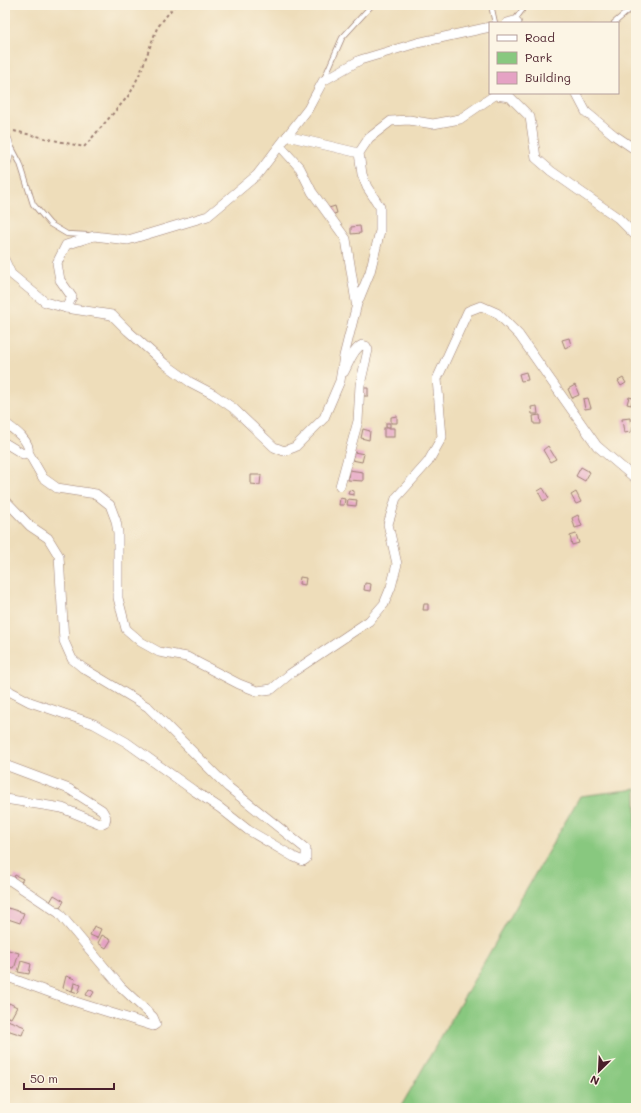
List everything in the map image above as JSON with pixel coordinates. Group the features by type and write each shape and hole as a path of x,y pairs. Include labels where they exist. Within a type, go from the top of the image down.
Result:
{"street":[{"path":"66,308 72,297 60,280 57,263 66,245 94,236 128,240 208,216 257,174 308,109 324,81 360,60 417,43 489,28"},
{"path":"577,94 586,112 614,135 636,150"},
{"path":"340,381 356,304 370,272 380,231 380,207 367,187 362,174 359,153 369,138 391,121 408,120 433,124 460,119 495,95 510,97 530,117 536,158 618,218 636,236"},
{"path":"5,166 9,156 8,135"},
{"path":"287,136 359,153"},
{"path":"280,146 300,168 312,192 346,239 356,304"},
{"path":"5,262 11,274 45,302 66,308 112,315 165,364 190,382 213,394 233,408 274,447 284,451 295,447 324,418 350,360 359,346 366,346 368,350 360,385 358,420 340,486"},
{"path":"5,423 24,439 28,445 28,452 43,478 58,488 96,494 110,505 116,521 118,533 118,598 126,629 141,642 159,652 187,657 239,684 256,691 272,689 290,674 369,621 384,604 391,587 397,564 388,524 396,498 428,462 442,437 437,379 468,311 481,306 496,313 519,335 597,446 636,479"},
{"path":"5,443 23,454 28,452"},
{"path":"5,500 30,526 48,538 59,556 64,641 72,659 83,668 137,699 153,710 228,787 306,849 306,859 304,861 294,857 248,830 220,808 126,742 94,724 30,702 11,692 5,687"},
{"path":"5,765 69,789 102,810 106,819 101,824 62,808 5,799"},
{"path":"5,879 11,881 60,913 121,987 153,1017 156,1024 153,1026 76,1002 5,976"}],"lane":[{"path":"324,81 342,38 372,5"},
{"path":"491,5 495,22"},
{"path":"512,22 526,5"},
{"path":"615,22 635,5"},
{"path":"8,135 20,163 33,204 50,224 67,234 94,236"}],"path":[{"path":"8,135 84,147 130,94 142,71 157,28 175,5"}],"green space":[{"path":"636,789 636,1108 400,1108 580,796"}],"building":[{"path":"335,206 337,213 331,215 329,208"},
{"path":"360,226 361,233 351,234 351,227"},
{"path":"569,338 571,345 565,348 562,340"},
{"path":"526,372 528,380 521,381 519,374"},
{"path":"623,378 626,383 621,386 618,381"},
{"path":"575,385 579,395 572,398 568,389"},
{"path":"362,388 368,388 368,396 361,396"},
{"path":"629,397 633,398 631,405 627,404"},
{"path":"588,398 591,408 585,409 583,399"},
{"path":"537,406 538,414 532,414 531,407"},
{"path":"540,415 541,424 534,424 533,416"},
{"path":"397,416 397,423 391,423 391,417"},
{"path":"630,418 631,432 624,433 622,419"},
{"path":"386,423 390,423 390,427 386,427"},
{"path":"384,428 394,428 394,437 384,437"},
{"path":"363,429 370,431 369,440 361,438"},
{"path":"548,446 556,459 550,462 543,450"},
{"path":"354,452 364,454 362,462 352,460"},
{"path":"581,467 590,472 585,481 576,476"},
{"path":"349,470 363,472 363,481 348,480"},
{"path":"251,475 261,475 260,485 251,484"},
{"path":"543,488 549,498 543,501 538,491"},
{"path":"349,490 354,491 354,495 348,494"},
{"path":"576,492 581,502 576,504 571,495"},
{"path":"340,498 345,499 344,505 339,505"},
{"path":"348,499 357,500 356,506 347,505"},
{"path":"578,515 582,526 575,528 572,518"},
{"path":"576,534 579,543 572,545 570,536"},
{"path":"300,577 306,578 305,585 299,584"},
{"path":"365,583 371,584 370,591 364,590"},
{"path":"424,604 428,604 428,610 423,610"},
{"path":"15,875 23,879 19,885 12,881"},
{"path":"54,895 64,901 60,908 50,902"},
{"path":"8,908 24,913 20,923 5,918"},
{"path":"94,926 101,929 97,938 90,935"},
{"path":"102,935 111,940 106,948 98,943"},
{"path":"5,949 19,953 14,969 5,967"},
{"path":"21,961 31,964 29,974 18,972"},
{"path":"66,976 75,979 72,991 63,988"},
{"path":"75,983 81,985 78,993 72,991"},
{"path":"89,989 94,992 91,997 86,995"},
{"path":"9,1003 17,1007 11,1018 5,1016 5,1011"},
{"path":"5,1019 25,1027 22,1035 7,1030 5,1034"}]}
